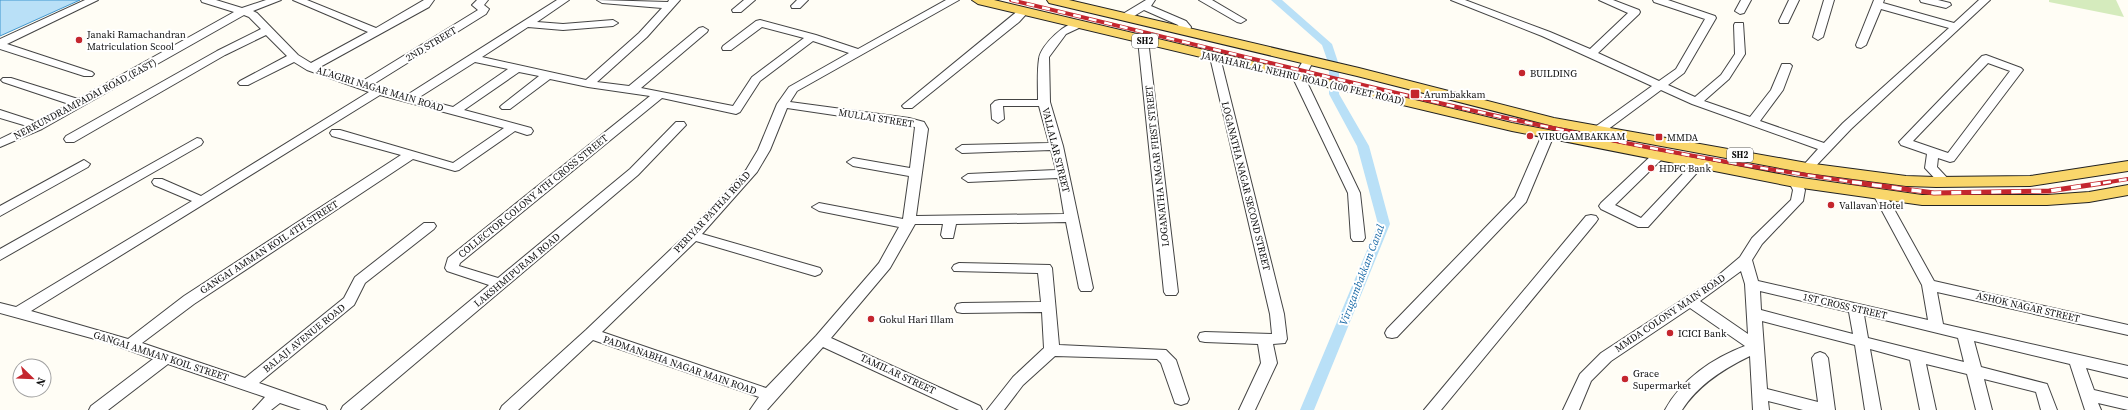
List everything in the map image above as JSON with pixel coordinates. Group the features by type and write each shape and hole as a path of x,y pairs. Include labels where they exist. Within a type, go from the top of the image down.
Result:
{"main road":[{"name":"JAWAHARLAL NEHRU ROAD (100 FEET ROAD)","path":"978,0 1215,58 1548,135 1698,165 1795,182 1922,200 2048,200 2089,197 2128,190"},
{"name":"JAWAHARLAL NEHRU ROAD (100 FEET ROAD)","path":"1053,0 1359,72 1553,122 1807,168 1906,181 1945,182 2030,181 2128,166"},
{"path":"1376,96 1384,79"}],"street":[{"path":"0,44 93,0"},
{"name":"ALAGIRI NAGAR MAIN ROAD","path":"206,0 244,11 252,15 294,57 311,68 378,91 526,131"},
{"name":"NERKUNDRAMPADAI ROAD (EAST)","path":"0,143 38,126 244,11 276,0"},
{"path":"298,0 376,32"},
{"path":"311,68 425,5 428,0"},
{"name":"2ND STREET","path":"362,86 482,12 484,9 477,4 483,0"},
{"path":"409,99 564,0"},
{"path":"602,0 672,3"},
{"path":"737,10 750,0"},
{"name":"PERIYAR PATHAI ROAD","path":"508,410 591,334 693,236 751,172 764,150 783,104 793,89 954,0"},
{"path":"1204,0 1241,20"},
{"path":"1456,0 1546,34 1696,102 1826,148"},
{"path":"1591,54 1635,12 1604,0"},
{"path":"1599,130 1680,71 1711,18 1658,0"},
{"path":"1740,11 1746,0"},
{"path":"1784,21 1794,0"},
{"path":"1818,37 1829,0"},
{"path":"1925,0 1946,5"},
{"path":"1807,168 1826,148 1955,26 1985,0"},
{"path":"1861,45 1878,2 1955,26"},
{"path":"588,84 643,35 672,3"},
{"path":"1125,17 1148,3 1182,22 1186,27 1185,32"},
{"path":"908,106 1015,20 1024,11"},
{"path":"526,24 563,27 613,23"},
{"path":"728,48 760,23 859,53"},
{"name":"VALLALAR STREET","path":"1077,25 1062,32 1044,57 1044,103 1057,146 1086,288"},
{"path":"1696,102 1725,77 1740,54 1739,25"},
{"path":"70,139 221,53 267,30"},
{"path":"632,90 703,30"},
{"path":"473,58 588,84 660,94 736,110 756,79 812,38"},
{"name":"LOGANATHA NAGAR FIRST STREET","path":"1143,40 1170,292"},
{"path":"0,44 88,74"},
{"path":"244,84 294,57"},
{"name":"LOGANATHA NAGAR SECOND STREET","path":"1215,58 1277,314 1280,339 1264,338"},
{"path":"1986,58 2018,70 1950,158 1933,153 1905,142 1986,58"},
{"path":"1312,62 1305,79 1354,193 1358,238"},
{"path":"1753,122 1777,90 1786,66"},
{"path":"454,112 517,68"},
{"path":"506,107 548,75"},
{"path":"7,80 56,97 80,103"},
{"path":"17,313 202,201 378,91"},
{"name":"COLLECTOR COLONY 4TH CROSS STREET","path":"502,284 456,270 452,268 453,261 660,94"},
{"path":"998,119 997,105 999,103 1044,103"},
{"name":"MULLAI STREET","path":"783,104 909,122 920,125 922,129 915,173"},
{"path":"0,114 38,126"},
{"name":"LAKSHMIPURAM ROAD","path":"349,410 502,284 634,172 680,125"},
{"path":"336,133 455,167 512,128"},
{"path":"1392,333 1521,199 1548,135"},
{"path":"0,255 197,142"},
{"path":"962,150 1057,146"},
{"path":"1933,153 1932,168 1945,182"},
{"name":"GANGAI AMMAN KOIL 4TH STREET","path":"131,344 190,300 410,155"},
{"path":"1657,157 1606,206 1643,224 1698,165"},
{"path":"758,410 769,395 821,340 885,265 909,222 915,173 853,162"},
{"path":"0,212 84,164"},
{"path":"968,178 1063,174"},
{"path":"158,182 202,201"},
{"name":"MMDA COLONY MAIN ROAD","path":"1570,410 1578,391 1592,369 1606,357 1719,282 1745,260 1757,241 1797,201 1798,190 1795,182"},
{"path":"1879,194 1928,285 1937,328"},
{"path":"819,207 909,222 950,219 1071,218"},
{"path":"948,235 950,219"},
{"path":"1432,410 1591,219"},
{"name":"BALAJI AVENUE ROAD","path":"247,385 350,301 360,280 429,226"},
{"path":"693,236 815,271"},
{"path":"1745,260 1752,284 1761,410"},
{"path":"959,268 1045,268 1047,270 1048,306 1052,350"},
{"name":"1ST CROSS STREET","path":"1752,284 2128,372"},
{"name":"ASHOK NAGAR STREET","path":"1928,285 2128,330"},
{"path":"1689,302 1757,347"},
{"path":"962,308 1048,306"},
{"name":"GANGAI AMMAN KOIL STREET","path":"0,308 131,344 319,410"},
{"path":"1856,309 1873,410"},
{"path":"1755,314 2042,388 2049,410"},
{"name":"PADMANABHA NAGAR MAIN ROAD","path":"591,334 769,395"},
{"path":"1964,334 1984,410"},
{"path":"1205,337 1264,338 1269,363 1247,410"},
{"name":"TAMILAR STREET","path":"821,340 974,410"},
{"path":"1673,410 1692,387 1712,370 1737,354 1757,347"},
{"path":"995,410 1018,381 1052,350 1161,354 1168,360 1181,399"},
{"path":"1917,356 1928,410"},
{"path":"97,410 166,357"},
{"path":"1760,393 1826,410 1820,358"},
{"path":"2076,360 2093,410"},
{"path":"2088,394 2128,404"},
{"path":"261,410 278,396"}],"green space":[{"path":"2049,0 2116,0 2124,17 2049,2"}],"water":[{"path":"0,0 80,0 0,36"}],"waterway":[{"name":"Virugambakkam Canal","path":"1276,0 1327,44 1334,65 1334,94 1363,146 1384,224 1307,410"}],"railway":[{"path":"1011,0 1327,77 1539,125 1646,147 1860,183"},
{"path":"2103,183 2128,179"},
{"path":"1852,182 1934,193 2049,191 2110,182"}],"place":[{"name":"Janaki Ramachandran Matriculation Scool","path":"79,40"},
{"name":"BUILDING","path":"1522,73"},
{"name":"Arumbakkam","path":"1415,94"},
{"name":"VIRUGAMBAKKAM","path":"1530,136"},
{"name":"MMDA","path":"1659,137"},
{"name":"HDFC Bank","path":"1651,168"},
{"name":"Vallavan Hotel","path":"1831,205"},
{"name":"Gokul Hari Illam","path":"871,319"},
{"name":"ICICI Bank","path":"1670,333"},
{"name":"Grace Supermarket","path":"1625,379"}]}
